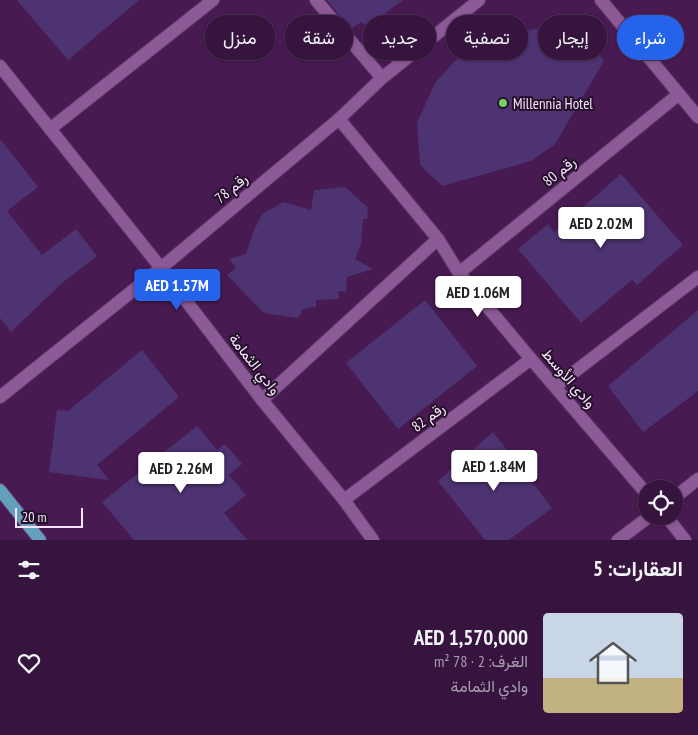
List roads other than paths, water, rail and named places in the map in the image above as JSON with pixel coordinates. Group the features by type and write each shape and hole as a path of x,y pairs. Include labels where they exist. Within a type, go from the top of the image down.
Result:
{"main road":[{"path":"0,490 40,540"}],"street":[{"path":"50,129 213,0"},
{"path":"316,0 382,78"},
{"name":"رقم 78","path":"0,397 161,268 339,119 382,78 479,0"},
{"path":"600,0 698,117"},
{"name":"وادي الثمامة","path":"0,66 161,268 262,400 344,500 373,540"},
{"name":"رقم 80","path":"459,273 679,94"},
{"name":"وادي الأوسط","path":"339,119 438,239 459,273 638,483"},
{"path":"262,400 438,239"},
{"path":"556,386 698,277"},
{"name":"رقم 82","path":"344,500 531,359"},
{"path":"683,491 697,481"},
{"path":"618,540 638,525"},
{"path":"673,525 685,540"}],"place":[{"name":"Millennia Hotel","path":"503,103"}]}
